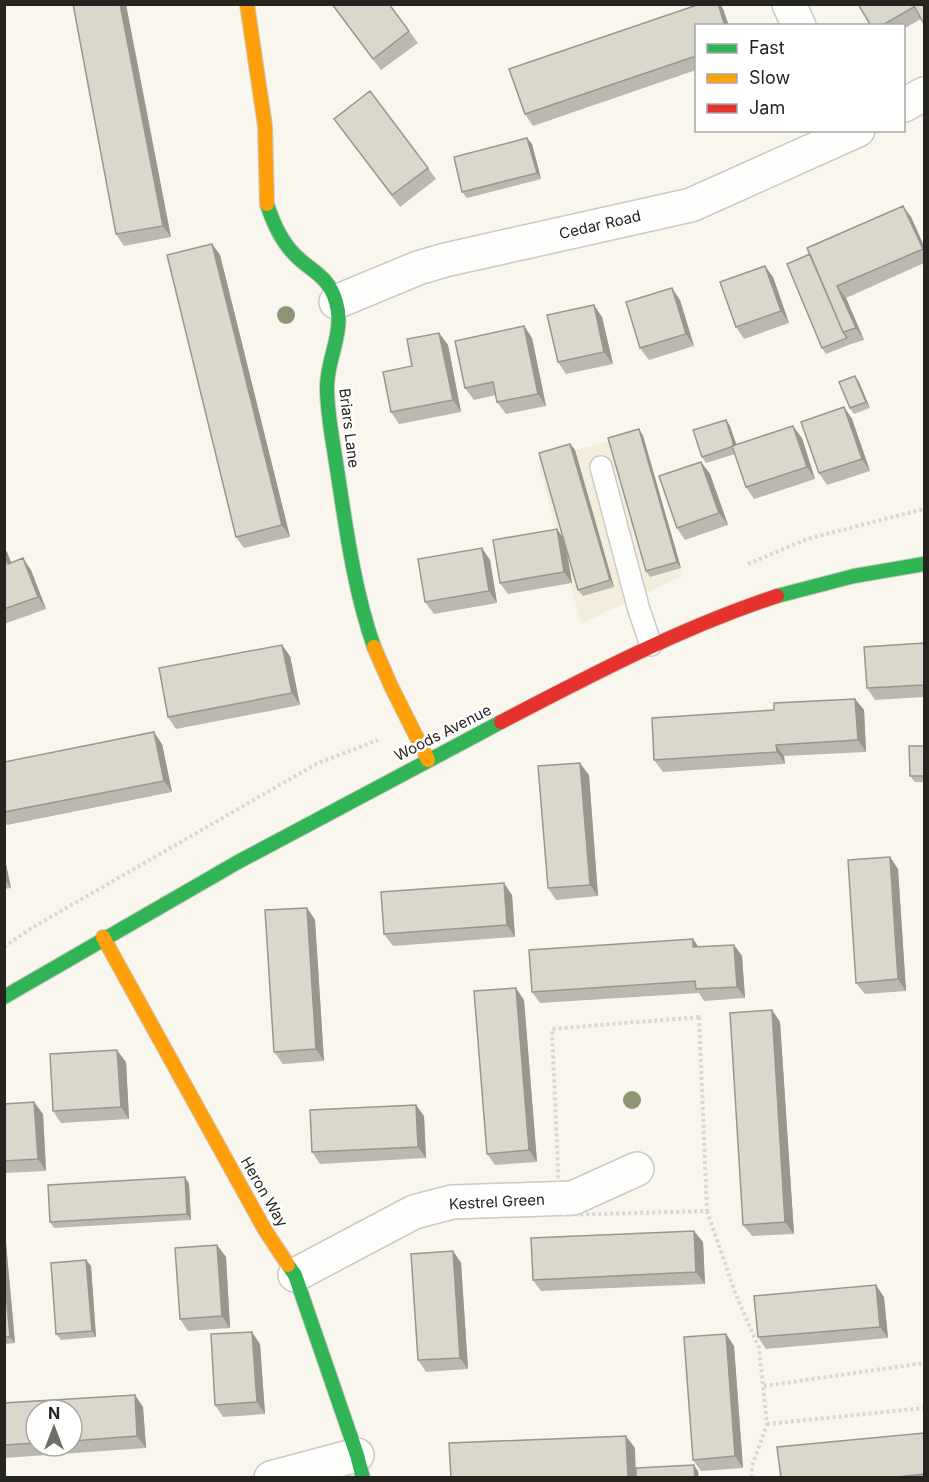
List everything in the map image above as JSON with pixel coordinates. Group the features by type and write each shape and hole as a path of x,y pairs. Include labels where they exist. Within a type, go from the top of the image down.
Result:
{"street":[{"name":"Briars Lane","path":"247,4 265,126 267,204 273,225 295,255 325,279 336,302 339,318 338,338 330,359 327,387 329,416 359,589 372,639 391,689 428,760"},
{"path":"789,4 798,24"},
{"path":"905,104 924,94"},
{"name":"Cedar Road","path":"336,302 418,268 445,260 691,204 853,132"},
{"name":"Woods Avenue","path":"4,997 104,937 272,842 651,645 763,601 822,582 888,568 924,564"},
{"name":"Heron Way","path":"104,937 265,1230 295,1275 360,1466"},
{"name":"Kestrel Green","path":"295,1275 414,1212 452,1202 573,1198 637,1169"},
{"path":"272,1478 360,1466"}],"lane":[{"path":"601,467 639,610 651,645"}],"path":[{"path":"882,519 924,509"},
{"path":"707,1211 560,1215 552,1029 699,1017 707,1211 736,1295 759,1348 764,1386 767,1424 752,1466 751,1478"},
{"path":"764,1386 924,1363"},
{"path":"767,1424 924,1408"}],"shaded area":[{"path":"643,433 682,576 581,624 537,459"}],"building":[{"path":"73,4 120,4 163,226 116,234"},
{"path":"332,4 389,4 409,31 373,59"},
{"path":"700,4 718,4 724,24 695,24 695,56 525,114 509,69"},
{"path":"858,4 912,4 914,7 884,24 870,24"},
{"path":"913,4 924,4 924,24"},
{"path":"370,91 428,168 392,195 334,119"},
{"path":"527,138 537,173 462,192 454,157"},
{"path":"903,206 923,249 837,286 856,328 843,332 807,248"},
{"path":"212,244 282,525 236,537 167,255"},
{"path":"810,254 847,338 822,348 787,264"},
{"path":"765,266 781,311 736,327 720,282"},
{"path":"672,288 686,334 640,348 626,302"},
{"path":"594,305 604,352 558,362 547,315"},
{"path":"524,326 538,394 497,402 493,382 465,388 455,341"},
{"path":"439,333 453,400 391,412 383,372 412,366 407,339"},
{"path":"855,376 866,402 850,408 839,382"},
{"path":"844,407 862,459 819,473 801,422"},
{"path":"726,420 734,446 702,457 693,430"},
{"path":"793,426 807,467 746,487 732,446"},
{"path":"639,429 677,562 646,571 608,438"},
{"path":"570,444 610,580 578,590 539,453"},
{"path":"701,462 719,513 677,528 659,476"},
{"path":"557,529 564,572 500,583 493,540"},
{"path":"482,548 489,591 425,602 418,559"},
{"path":"4,555 8,564 23,558 38,597 4,609"},
{"path":"924,643 924,685 867,688 864,647"},
{"path":"282,645 292,693 168,717 159,668"},
{"path":"855,699 858,740 776,745 777,752 654,760 652,718 774,710 774,703"},
{"path":"154,732 164,781 4,812 4,762"},
{"path":"909,746 924,746 924,776 910,776"},
{"path":"580,763 590,885 548,888 538,766"},
{"path":"890,857 898,979 856,983 848,860"},
{"path":"504,883 507,925 384,934 381,892"},
{"path":"307,908 316,1049 274,1052 265,910"},
{"path":"693,939 693,947 734,945 737,987 696,989 695,981 532,992 529,950"},
{"path":"516,988 529,1150 487,1154 474,991"},
{"path":"772,1010 785,1222 743,1225 730,1013"},
{"path":"117,1050 121,1107 53,1111 50,1054"},
{"path":"34,1102 38,1159 4,1161 4,1104"},
{"path":"416,1105 418,1147 312,1152 310,1110"},
{"path":"185,1177 187,1214 50,1222 48,1185"},
{"path":"694,1231 696,1272 533,1280 531,1238"},
{"path":"217,1245 222,1316 180,1319 175,1248"},
{"path":"453,1251 460,1358 418,1360 411,1254"},
{"path":"86,1260 92,1331 56,1334 51,1263"},
{"path":"4,1271 10,1337 4,1337"},
{"path":"876,1285 880,1327 758,1337 754,1296"},
{"path":"252,1332 257,1402 215,1405 211,1334"},
{"path":"726,1334 735,1456 693,1460 684,1337"},
{"path":"135,1395 137,1436 84,1440 84,1398"},
{"path":"24,1402 24,1444 4,1445 4,1403"},
{"path":"924,1433 924,1474 889,1478 781,1478 777,1447"},
{"path":"626,1436 628,1478 451,1478 449,1443"},
{"path":"694,1465 695,1478 636,1478 636,1468"}],"traffic: fast":[{"path":"267,204 286,244 324,280 336,302 337,334 327,387 329,418 351,559 374,647"},
{"path":"777,596 854,576 924,564"},
{"path":"4,997 238,862 501,722"},
{"path":"288,1265 295,1275 363,1478"}],"traffic: slow":[{"path":"247,4 265,126 267,204"},
{"path":"374,647 428,760"},
{"path":"103,937 265,1230 288,1265"}],"traffic: jam":[{"path":"501,722 602,670 671,638 777,596"}]}
